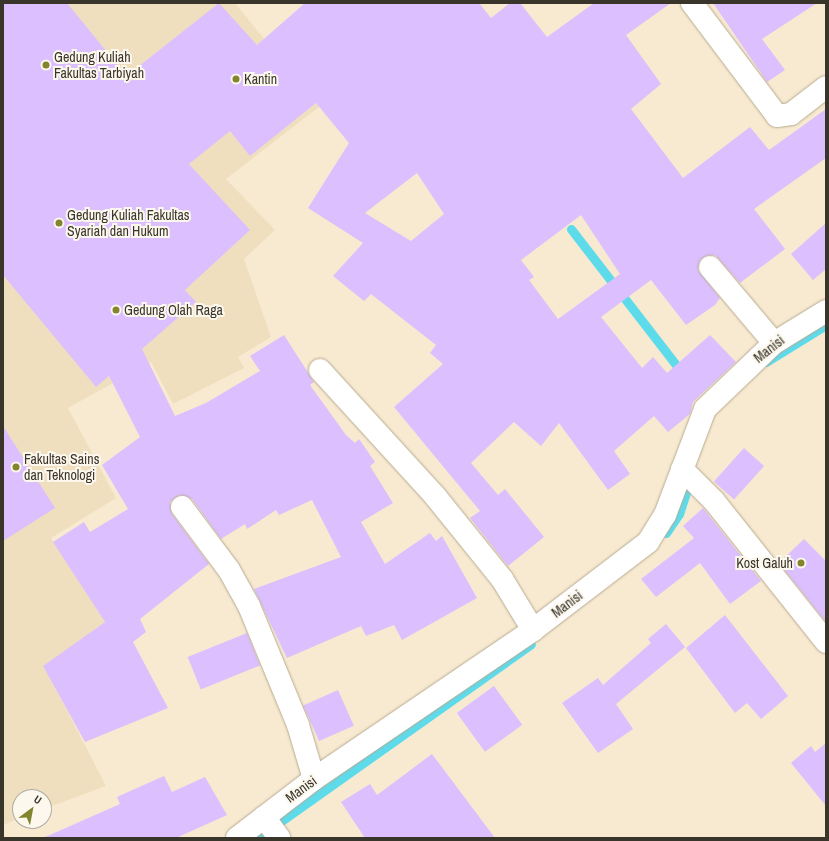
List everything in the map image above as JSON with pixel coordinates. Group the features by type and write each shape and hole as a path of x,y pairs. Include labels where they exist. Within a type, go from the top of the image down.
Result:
{"street":[{"path":"692,3 777,116 791,114 826,87"},
{"path":"710,267 774,343"},
{"name":"Manisi","path":"237,838 314,779 533,630 648,542 666,515 705,408 774,343 826,310"},
{"path":"320,370 435,496 502,579 533,630"},
{"path":"682,469 714,501 826,642"},
{"path":"182,507 230,570 249,606 298,726 314,779"},
{"path":"264,817 278,838"}],"shaded area":[{"path":"3,3 235,3 319,107 226,179 275,230 244,259 271,337 238,357 244,368 173,404 151,362 68,408 116,498 51,538 105,622 44,666 106,786 52,806 52,789 12,789 12,821 3,825"}],"building":[{"path":"3,3 67,3 125,74 129,74 219,3 257,45 305,3 479,3 491,18 510,3 520,3 547,37 594,3 671,3 626,35 661,84 631,109 683,178 750,127 769,150 826,109 826,158 754,209 785,249 740,283 715,255 702,258 698,270 720,298 715,305 686,325 651,280 601,317 642,368 653,357 667,373 710,335 736,362 693,402 690,414 668,432 654,416 614,451 630,474 608,490 559,423 541,446 514,422 471,463 498,495 505,489 544,537 508,566 470,518 480,511 394,407 443,364 430,353 436,345 371,294 364,301 333,276 363,243 308,208 349,143 316,103 250,156 230,131 189,164 250,230 185,290 196,302 142,349 175,416 206,403 260,371 250,356 284,335 314,382 310,385 346,435 355,443 359,439 375,462 370,466 393,503 361,522 385,564 430,533 436,541 442,536 477,598 402,640 394,625 366,636 361,626 287,658 254,589 341,557 312,500 279,515 276,510 247,529 245,524 221,539 192,499 180,495 170,502 172,514 209,564 140,619 146,632 133,642 168,708 85,742 43,666 105,622 53,542 84,522 90,532 128,509 102,465 140,437 109,376 96,387 3,275","holes":["417,173 444,214 411,241 365,213","581,215 620,274 558,319 529,280 534,277 521,260"]},
{"path":"713,3 817,3 762,39 785,70 767,82"},
{"path":"826,223 826,269 813,280 791,254"},
{"name":"Fakultas Sains dan Teknologi","path":"3,426 55,508 3,541"},
{"path":"744,448 764,466 734,500 714,481"},
{"path":"703,508 761,581 730,604 700,563 656,597 641,579 694,538 683,526"},
{"path":"804,539 826,561 826,622 779,563"},
{"path":"725,615 788,696 761,719 747,703 735,713 686,648"},
{"path":"666,624 685,647 616,704 633,729 598,753 562,703 598,678 603,685 651,643 648,639"},
{"path":"247,633 260,665 201,689 188,657"},
{"path":"494,686 522,725 485,752 457,713"},
{"path":"338,690 354,726 319,741 303,705"},
{"path":"826,743 826,806 791,763 811,746 815,752"},
{"path":"432,754 495,838 365,838 341,802 370,784 377,795"},
{"path":"164,776 172,792 205,777 227,815 176,838 43,838 120,804 117,797"}],"waterway":[{"path":"571,229 683,374"},
{"path":"766,362 826,325"},
{"path":"666,533 679,514 687,489"},
{"path":"277,824 531,644"},
{"path":"257,838 266,831"}],"place":[{"name":"Gedung Kuliah Fakultas Tarbiyah","path":"46,65"},
{"name":"Kantin","path":"236,79"},
{"name":"Gedung Kuliah Fakultas Syariah dan Hukum","path":"59,223"},
{"name":"Gedung Olah Raga","path":"116,310"},
{"name":"Fakultas Sains dan Teknologi","path":"16,467"},
{"name":"Kost Galuh","path":"801,563"}]}
